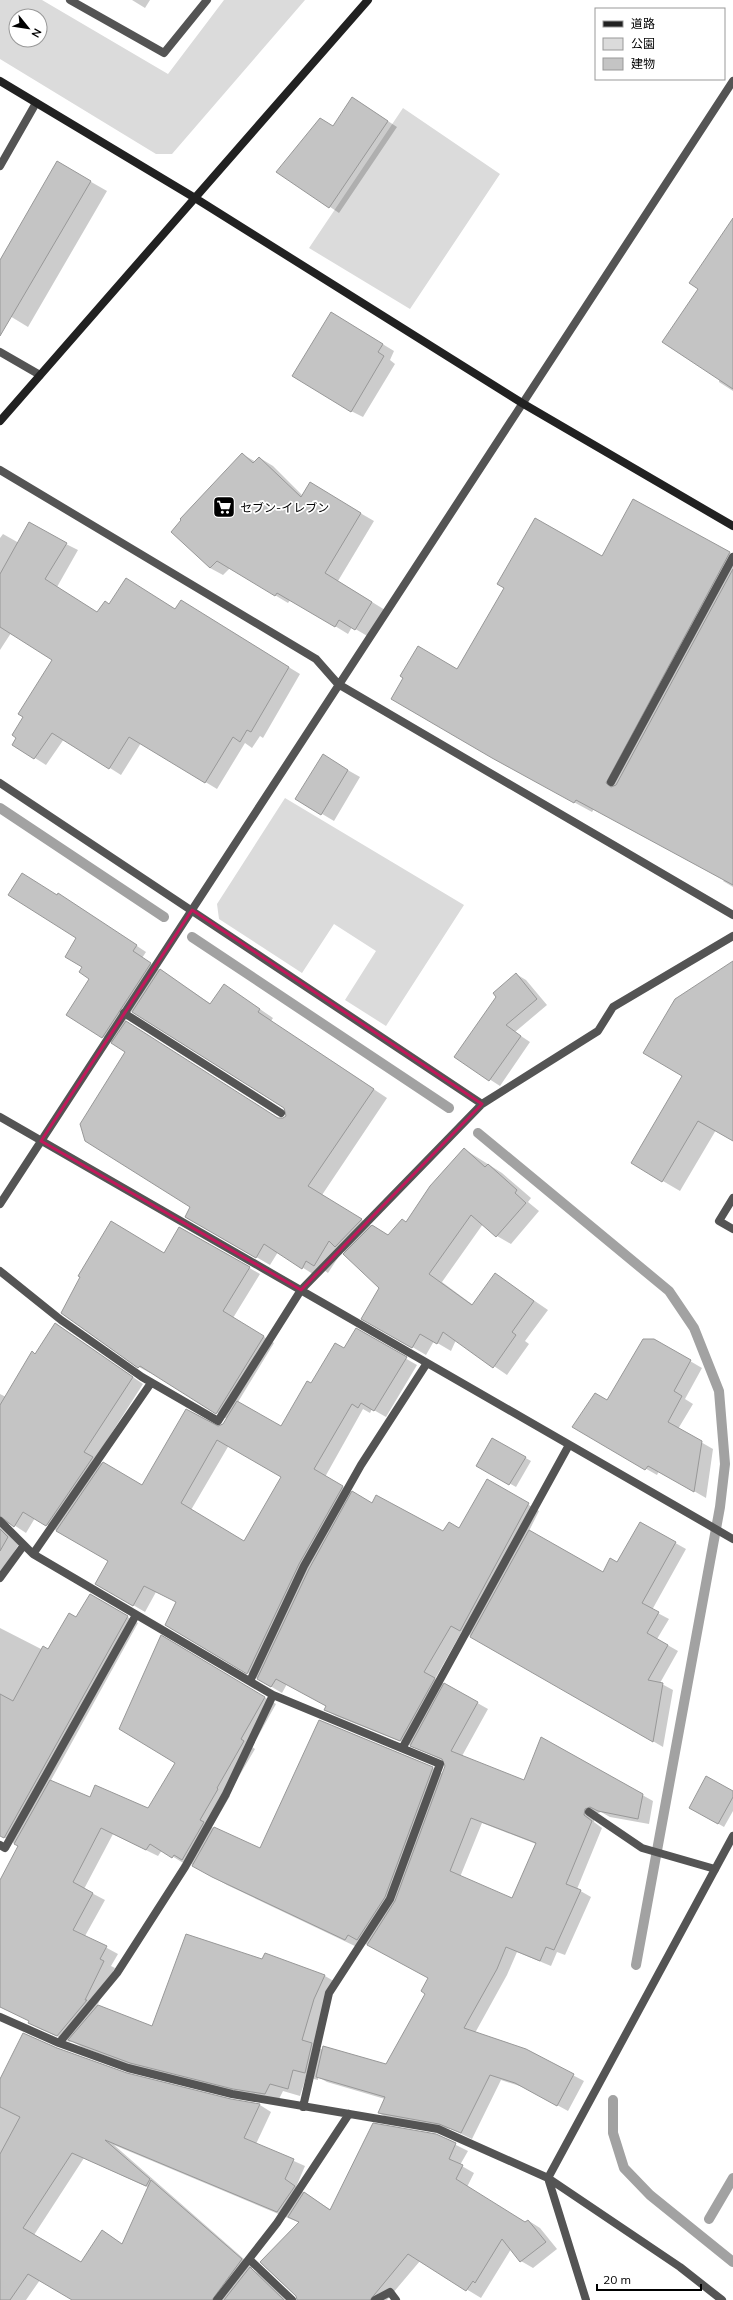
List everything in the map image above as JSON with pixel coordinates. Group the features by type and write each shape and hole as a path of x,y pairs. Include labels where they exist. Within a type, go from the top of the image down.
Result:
{"street":[{"path":"70,0 164,53 207,0"},
{"path":"0,421 368,0"},
{"path":"0,1204 733,81"},
{"path":"0,82 195,198 522,403 733,526"},
{"path":"0,166 36,103"},
{"path":"0,352 40,375"},
{"path":"0,470 316,659 338,684 733,915"},
{"path":"611,782 733,557"},
{"path":"0,783 482,1104"},
{"path":"0,1271 61,1320 151,1383 218,1421 301,1290 482,1104 598,1031 613,1007 733,936"},
{"path":"124,1013 282,1113"},
{"path":"0,1117 730,1538"},
{"path":"733,1198 719,1221 733,1229"},
{"path":"250,1681 304,1566 361,1465 427,1363"},
{"path":"33,1554 151,1383"},
{"path":"403,1747 569,1445"},
{"path":"0,1521 33,1554 273,1695 403,1747 440,1764 390,1900 330,1994 304,2107"},
{"path":"0,1578 24,1544"},
{"path":"0,1845 5,1848 136,1615"},
{"path":"59,2043 117,1973 184,1867 226,1794 273,1695"},
{"path":"589,1812 642,1848 715,1869"},
{"path":"586,2300 548,2178 733,1836"},
{"path":"0,2017 59,2043 128,2068 232,2094 438,2129 548,2178 680,2267 722,2300"},
{"path":"218,2300 277,2223 349,2114"},
{"path":"249,2259 292,2300"},
{"path":"375,2300 390,2292 396,2300"}],"highlighted area":[{"path":"192,910 482,1104 301,1290 41,1141"}],"green space":[{"path":"0,0 42,0 168,74 224,0 305,0 172,154 156,154 0,59"},
{"path":"403,108 500,174 410,309 309,248"},
{"path":"285,798 464,905 386,1026 345,1000 376,951 334,924 302,973 219,919 217,904"}],"building":[{"path":"352,97 388,121 329,208 276,172 320,118 333,126"},
{"path":"57,161 91,181 0,336 0,260"},
{"path":"733,218 733,389 662,342 698,289 689,283"},
{"path":"331,312 383,344 378,352 384,356 351,412 292,376"},
{"path":"242,453 253,463 259,457 301,497 310,482 361,513 325,573 372,602 355,630 339,620 335,627 277,593 275,596 217,561 210,568 171,532 181,520 180,519"},
{"path":"633,499 730,552 606,783 611,787 616,785 733,569 733,885 576,800 574,803 492,758 391,699 403,678 400,676 418,646 457,669 504,588 497,584 535,518 602,556"},
{"path":"29,522 67,543 45,579 97,612 105,601 109,604 126,578 175,609 181,600 289,667 251,732 247,730 240,742 233,737 205,783 129,737 109,769 52,733 34,759 12,745 16,738 12,735 23,717 18,714 52,660 0,627 0,574"},
{"path":"323,754 348,770 321,815 295,799"},
{"path":"22,873 57,895 58,893 137,945 133,951 151,963 102,1038 66,1015 89,979 79,972 82,967 65,957 76,938 8,895"},
{"path":"733,961 733,1141 698,1121 662,1182 631,1163 682,1076 643,1053 675,999"},
{"path":"160,969 210,1004 224,984 260,1009 258,1012 374,1089 308,1186 362,1219 335,1247 329,1241 314,1266 306,1261 302,1269 264,1244 256,1258 185,1217 190,1207 85,1141 80,1124 125,1052 111,1043 126,1021 278,1118 283,1118 286,1116 284,1108 132,1012"},
{"path":"516,973 537,999 506,1025 521,1036 489,1081 454,1057 496,997 493,993"},
{"path":"464,1148 485,1167 488,1164 517,1190 515,1193 526,1203 496,1237 471,1215 429,1274 472,1305 495,1273 534,1301 512,1332 516,1335 493,1368 443,1332 437,1344 420,1334 412,1348 361,1319 379,1288 343,1254 372,1225 388,1235 402,1219 406,1222 430,1186"},
{"path":"111,1221 164,1253 179,1227 250,1267 223,1311 264,1336 216,1414 140,1366 138,1368 61,1313 80,1277 78,1276"},
{"path":"55,1323 133,1377 84,1452 93,1457 46,1526 23,1512 14,1527 0,1516 0,1405 32,1351 35,1354"},
{"path":"356,1328 407,1357 374,1411 361,1403 358,1408 352,1404 314,1469 343,1486 299,1564 247,1674 165,1625 176,1602 144,1586 133,1606 95,1584 108,1561 56,1531 103,1462 142,1485 186,1409 218,1426 223,1424 237,1401 281,1426 307,1381 311,1383 335,1343 344,1348","holes":["217,1440 281,1477 244,1541 181,1503"]},
{"path":"643,1339 654,1339 691,1360 674,1391 682,1396 668,1422 702,1441 694,1492 648,1466 645,1470 572,1427 595,1393 607,1400"},
{"path":"492,1438 526,1457 509,1485 476,1466"},
{"path":"487,1479 529,1503 460,1631 451,1626 424,1672 435,1678 400,1741 324,1710 326,1706 276,1679 271,1687 257,1679 309,1569 352,1491 372,1503 376,1495 443,1531 449,1522 459,1528"},
{"path":"640,1522 676,1542 642,1603 659,1612 647,1633 668,1645 648,1680 663,1683 653,1742 470,1637 529,1530 603,1572 610,1558 617,1562"},
{"path":"0,1529 8,1537 0,1551"},
{"path":"90,1594 128,1616 4,1838 0,1836 0,1694 13,1701 43,1646 48,1649 69,1613 76,1617"},
{"path":"161,1635 265,1697 241,1739 244,1741 200,1820 204,1822 182,1860 174,1855 172,1858 150,1844 146,1850 101,1828 73,1882 93,1893 73,1930 107,1946 100,1959 104,1961 85,2000 87,2000 57,2036 28,2023 29,2021 0,2007 0,1880 18,1846 14,1844 50,1780 90,1797 95,1785 148,1808 175,1763 119,1729"},
{"path":"444,1683 478,1702 451,1751 524,1780 541,1737 643,1794 638,1819 598,1811 590,1807 585,1809 584,1815 592,1821 566,1884 581,1890 554,1950 546,1947 540,1961 506,1947 497,1969 464,2028 526,2049 574,2074 557,2106 515,2083 490,2075 461,2133 439,2124 378,2113 385,2097 316,2077 323,2046 386,2064 425,1994 421,1991 428,1978 367,1945 395,1901 445,1766 442,1759 410,1746","holes":["471,1818 536,1843 512,1898 450,1871"]},
{"path":"319,1720 433,1767 385,1897 357,1940 348,1935 345,1940 192,1866 214,1827 260,1848"},
{"path":"706,1776 733,1791 733,1797 718,1824 689,1808"},
{"path":"186,1934 262,1959 265,1953 325,1975 314,1999 302,2040 312,2043 305,2073 293,2070 288,2089 270,2084 265,2094 233,2089 130,2063 68,2040 98,2005 152,2026"},
{"path":"23,2033 57,2048 127,2073 231,2099 260,2104 244,2138 294,2159 285,2179 295,2186 277,2212 105,2140 150,2179 146,2186 72,2153 23,2228 81,2262 102,2230 122,2244 151,2180 242,2259 212,2300 72,2300 28,2274 10,2300 0,2300 0,2154 20,2117 0,2107 0,2079"},
{"path":"373,2123 436,2134 456,2143 449,2159 463,2165 456,2179 525,2222 528,2220 546,2242 520,2262 502,2239 475,2283 473,2281 466,2291 408,2254 370,2300 297,2300 296,2296 260,2262 299,2222 288,2217 304,2192 330,2210"},
{"path":"250,2267 284,2300 224,2300"}],"waterway":[{"path":"0,808 164,917"},
{"path":"192,937 449,1108"},
{"path":"478,1133 669,1291 694,1328 719,1391 725,1464 720,1507 636,1965"},
{"path":"613,2100 613,2133 624,2168 650,2195 733,2262"},
{"path":"709,2219 733,2178"}],"place":[{"name":"セブン-イレブン","path":"224,507"}]}
